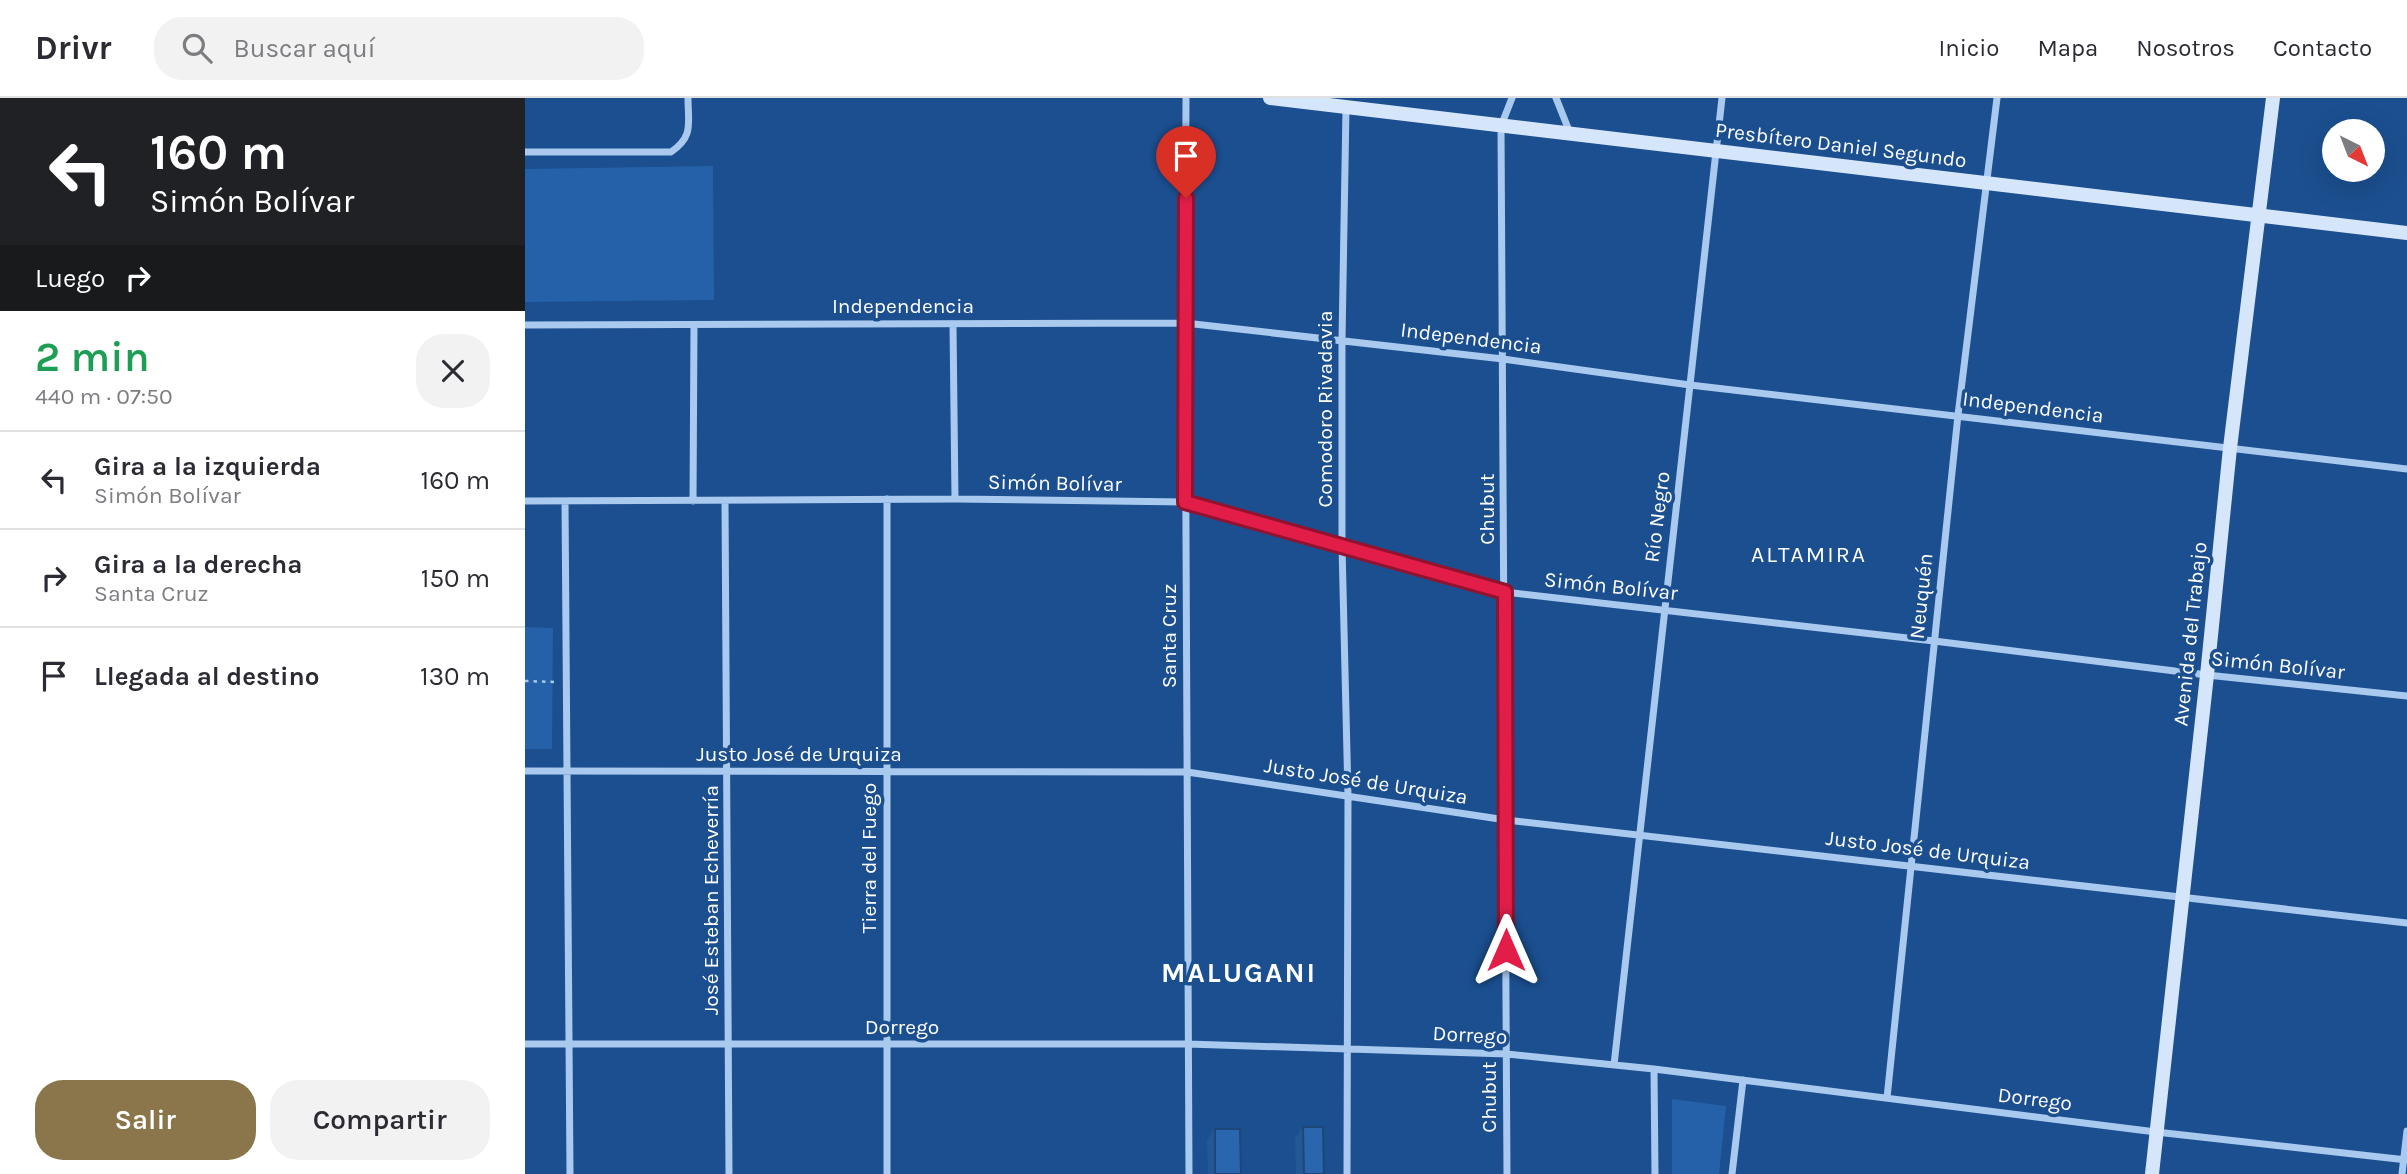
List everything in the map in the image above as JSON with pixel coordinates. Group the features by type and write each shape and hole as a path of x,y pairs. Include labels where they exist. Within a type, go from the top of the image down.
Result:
{"main road":[{"name":"Presbítero Daniel Segundo","path":"1270,98 2407,233"},
{"name":"Avenida del Trabajo","path":"2152,1174 2230,448 2273,98"}],"street":[{"path":"525,152 671,152 684,143 688,134 688,98"},
{"name":"Santa Cruz","path":"1186,98 1185,502 1189,1174"},
{"name":"Chubut","path":"1507,1174 1501,126 1512,98"},
{"path":"1556,98 1571,134"},
{"name":"Río Negro","path":"1614,1065 1722,98"},
{"name":"Neuquén","path":"1887,1098 1958,415 1997,98"},
{"name":"Comodoro Rivadavia","path":"1346,107 1342,546 1348,796 1347,1174"},
{"name":"Independencia","path":"525,326 1185,323 2407,469"},
{"path":"953,324 955,499"},
{"path":"693,501 694,325"},
{"name":"Tierra del Fuego","path":"887,499 887,1174"},
{"name":"Simón Bolívar","path":"525,501 955,499 1185,502 1505,592 2407,696"},
{"path":"565,501 570,1174"},
{"name":"José Esteban Echeverría","path":"725,501 729,1174"},
{"name":"Justo José de Urquiza","path":"525,771 1187,772 1506,820 2407,922"},
{"name":"Dorrego","path":"525,1044 1188,1044 1507,1054 1654,1069 2156,1132 2405,1160"},
{"path":"1654,1069 1655,1174"},
{"path":"1732,1174 1743,1080"},
{"path":"2402,1174 2407,1132"}],"path":[{"path":"525,681 566,683"}],"shaded area":[{"path":"713,166 714,300 525,302 525,169"},
{"path":"525,627 553,628 552,749 525,749"},
{"path":"1672,1099 1726,1106 1719,1174 1672,1174"}],"building":[{"path":"1303,1127 1323,1127 1324,1174 1304,1174"},
{"path":"1215,1129 1240,1129 1241,1174 1215,1174"}],"district":[{"name":"ALTAMIRA","path":"1809,554"},
{"name":"MALUGANI","path":"1239,972"}],"route":[{"path":"1186,198 1185,502 1505,592 1506,950"}]}
